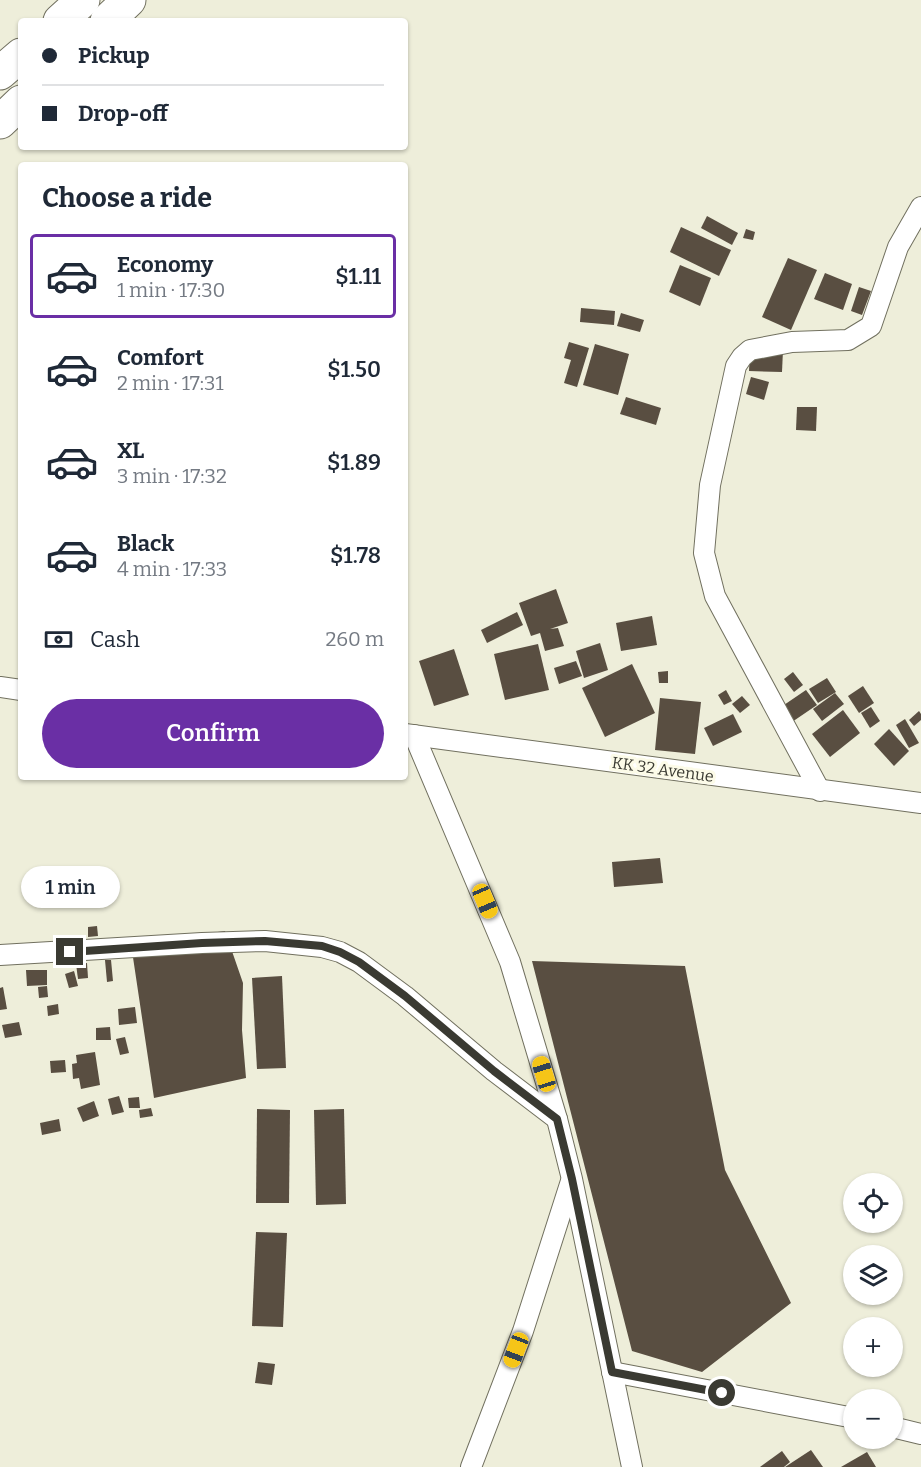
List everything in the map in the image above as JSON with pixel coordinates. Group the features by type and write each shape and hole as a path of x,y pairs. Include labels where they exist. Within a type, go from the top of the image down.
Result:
{"highway":[{"path":"63,18 83,0"},
{"path":"110,18 129,0"},
{"path":"0,73 18,58"},
{"path":"0,122 18,105"}],"street":[{"path":"820,790 715,596 704,553 710,485 736,366 742,357 750,350 792,342 848,340 871,326 898,247 921,207"},
{"path":"0,687 18,690"},
{"path":"409,734 510,962 557,1119 572,1179 632,1467"},
{"name":"KK 32 Avenue","path":"409,734 921,803"},
{"path":"0,956 265,941 322,946 359,962 405,996 494,1071 557,1119"},
{"path":"471,1467 523,1331 572,1179"},
{"path":"612,1372 843,1416"},
{"path":"903,1430 921,1434"}],"building":[{"path":"707,216 738,233 732,245 701,228"},
{"path":"681,227 731,250 719,276 670,252"},
{"path":"746,229 755,232 753,240 743,238"},
{"path":"788,258 817,270 791,330 762,317"},
{"path":"680,265 711,278 700,306 669,292"},
{"path":"825,273 852,284 843,310 814,299"},
{"path":"859,287 871,291 862,315 851,311"},
{"path":"581,308 615,311 614,325 580,322"},
{"path":"621,313 644,320 640,332 617,326"},
{"path":"569,342 589,348 577,387 564,383 571,360 564,358"},
{"path":"595,344 629,354 618,395 583,385"},
{"path":"750,350 783,350 782,372 749,371"},
{"path":"751,377 769,382 764,400 746,394"},
{"path":"626,397 661,408 656,425 620,414"},
{"path":"797,407 817,407 816,431 796,430"},
{"path":"556,589 568,623 550,629 558,628 564,646 545,651 540,633 531,636 519,603"},
{"path":"517,612 523,625 487,643 481,630"},
{"path":"652,616 657,645 621,651 616,623"},
{"path":"600,643 608,670 584,678 576,651"},
{"path":"538,644 549,690 505,700 494,654"},
{"path":"454,649 469,695 434,706 419,661"},
{"path":"576,661 582,676 559,684 554,668"},
{"path":"632,664 655,713 605,737 582,688"},
{"path":"668,671 668,683 659,683 658,672"},
{"path":"793,672 803,685 794,692 784,679"},
{"path":"827,678 836,692 818,703 809,689"},
{"path":"863,686 874,703 859,713 848,696"},
{"path":"726,690 732,701 724,705 718,695"},
{"path":"806,690 817,705 792,722 781,707"},
{"path":"835,693 844,704 822,721 813,709"},
{"path":"742,696 750,705 740,713 732,704"},
{"path":"660,698 701,702 695,754 655,750"},
{"path":"871,707 880,721 870,728 861,713"},
{"path":"843,710 860,733 830,757 812,734"},
{"path":"919,711 921,720 914,726 909,720"},
{"path":"733,714 742,732 713,746 704,728"},
{"path":"905,719 919,743 909,748 896,725"},
{"path":"889,729 909,751 894,766 874,744"},
{"path":"660,858 663,883 614,887 612,862"},
{"path":"97,926 98,936 88,937 88,927"},
{"path":"225,931 243,983 242,1030 246,1078 154,1098 131,944"},
{"path":"105,960 111,960 113,981 107,982"},
{"path":"532,961 685,966 725,1170 791,1303 702,1372 632,1351"},
{"path":"87,963 88,978 78,979 76,964"},
{"path":"26,970 47,970 47,985 27,986"},
{"path":"74,971 78,986 69,988 65,974"},
{"path":"282,976 286,1068 257,1069 252,978"},
{"path":"47,986 48,997 39,998 38,987"},
{"path":"3,987 7,1009 0,1010 0,988"},
{"path":"58,1004 59,1014 48,1016 47,1006"},
{"path":"135,1007 137,1023 119,1025 118,1009"},
{"path":"19,1022 22,1035 5,1038 2,1025"},
{"path":"110,1027 111,1040 96,1040 96,1028"},
{"path":"125,1037 129,1053 120,1055 116,1039"},
{"path":"95,1052 100,1085 81,1089 79,1078 73,1079 72,1064 77,1063 76,1055"},
{"path":"65,1060 66,1072 51,1073 50,1061"},
{"path":"119,1096 124,1112 112,1115 108,1099"},
{"path":"139,1097 140,1108 129,1108 128,1098"},
{"path":"94,1101 99,1116 83,1122 77,1108"},
{"path":"151,1108 153,1116 140,1118 139,1110"},
{"path":"257,1109 290,1110 289,1203 256,1203"},
{"path":"344,1109 346,1204 316,1205 314,1110"},
{"path":"59,1119 61,1131 42,1135 40,1123"},
{"path":"256,1232 287,1233 283,1327 252,1326"},
{"path":"258,1362 275,1364 272,1385 255,1383"},
{"path":"811,1450 823,1467 785,1467"},
{"path":"782,1451 790,1462 784,1467 760,1467"},
{"path":"867,1452 876,1467 841,1467"}],"route":[{"path":"70,952 265,941 322,946 359,962 405,996 494,1071 557,1119 572,1179 612,1372 722,1393"}]}
